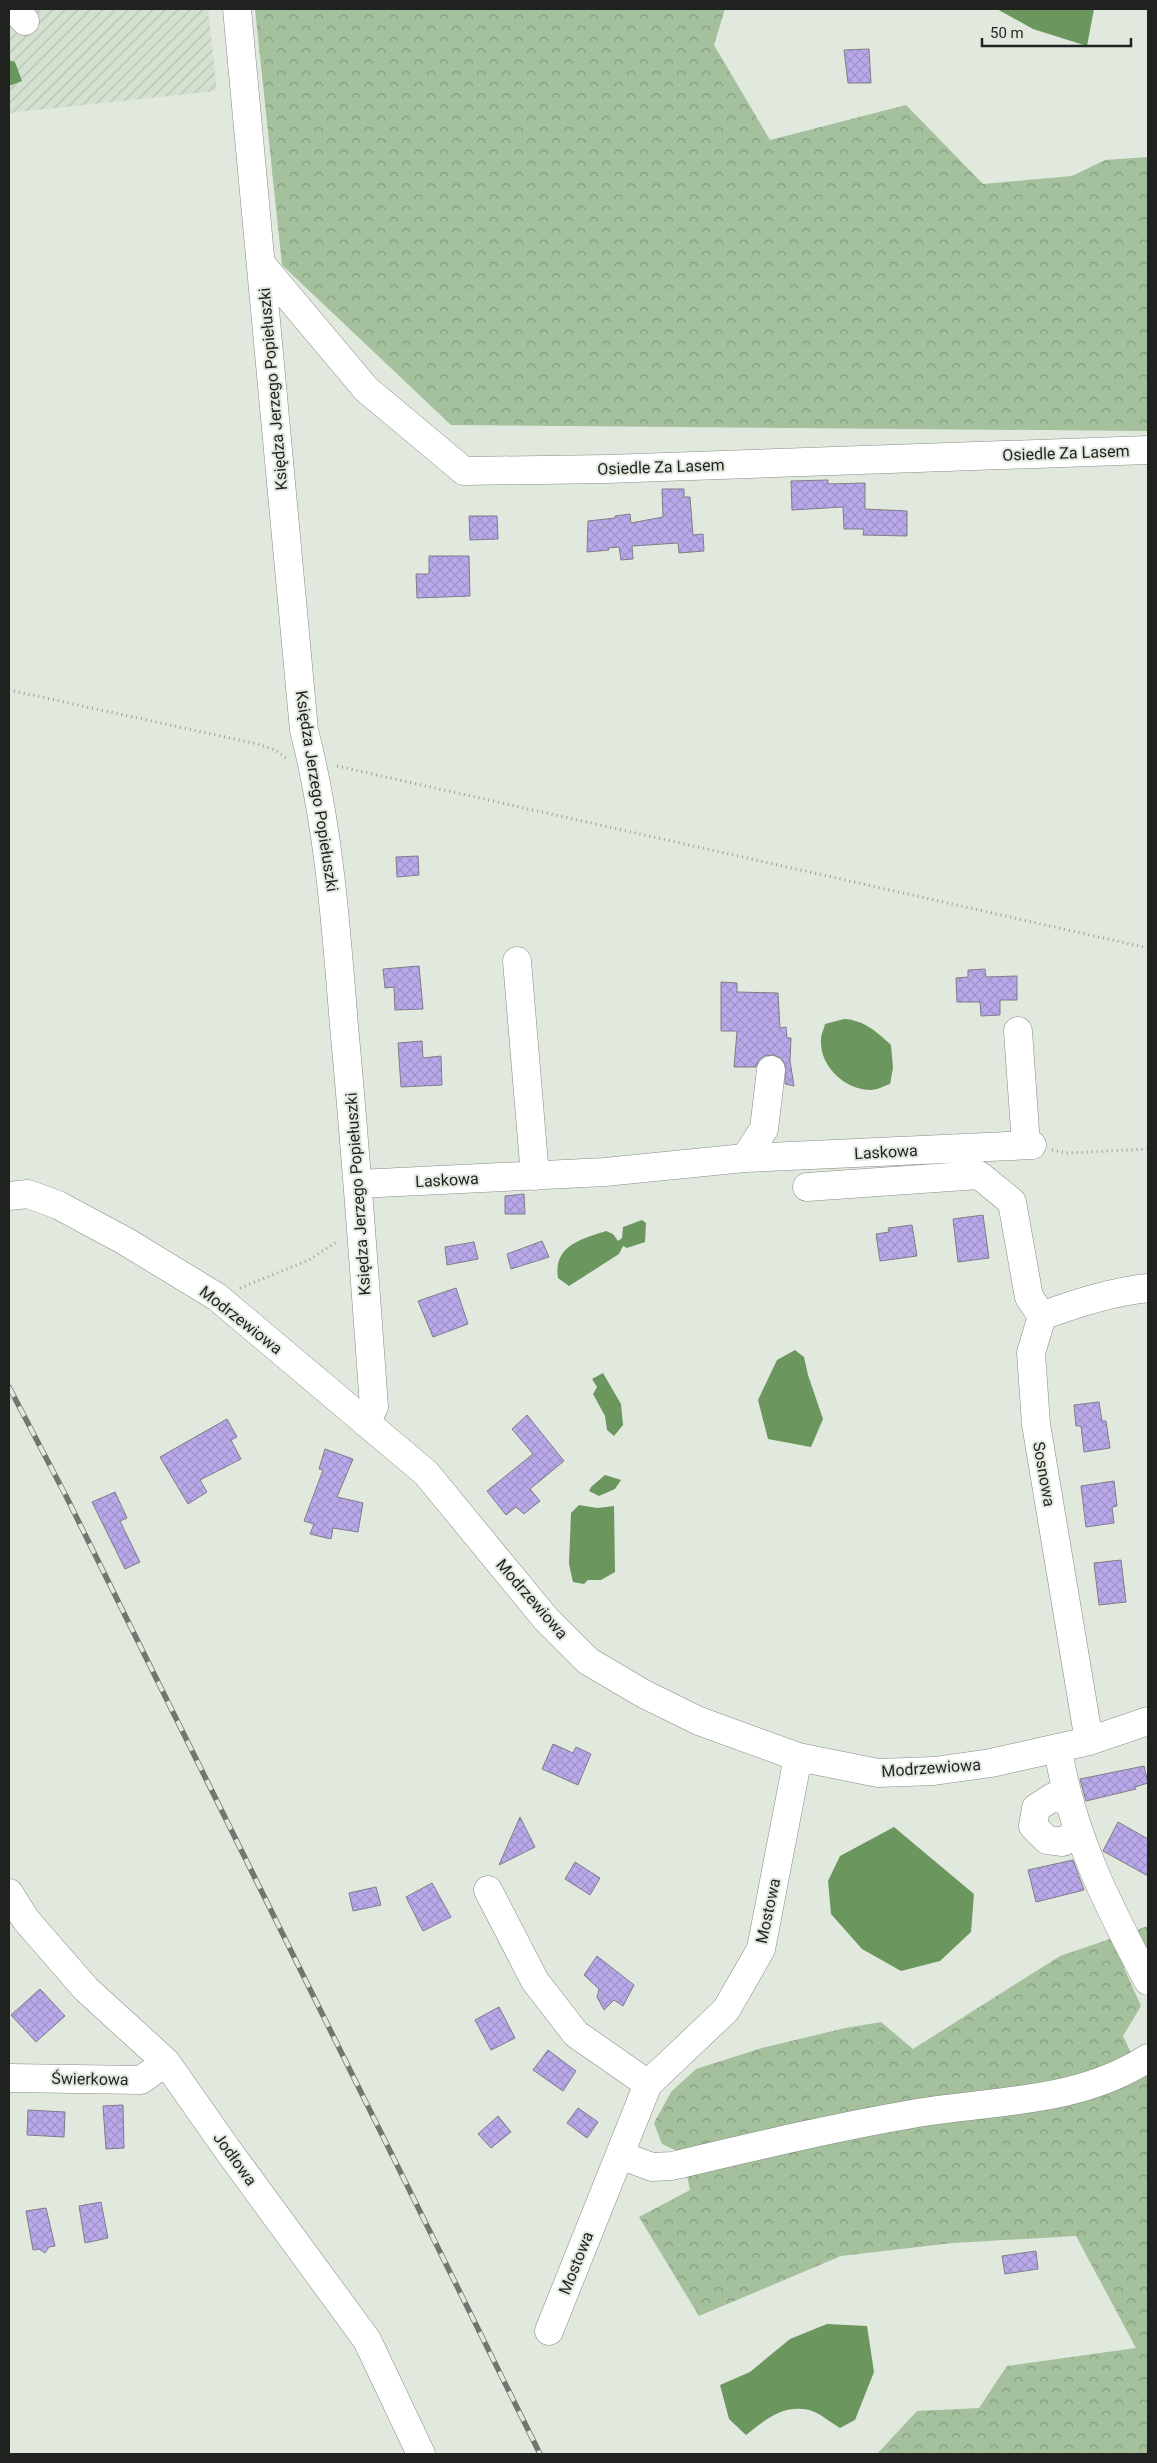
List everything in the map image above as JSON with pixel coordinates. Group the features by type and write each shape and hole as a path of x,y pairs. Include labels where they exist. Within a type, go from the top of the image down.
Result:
{"street":[{"name":"Księdza Jerzego Popiełuszki","path":"236,9 262,265 304,730 312,760 332,886 358,1184 374,1407 366,1423"},
{"name":"Osiedle Za Lasem","path":"262,265 366,389 464,471 607,469 1148,450"},
{"path":"517,961 535,1176"},
{"path":"1018,1031 1029,1145"},
{"path":"745,1158 764,1129 771,1070"},
{"name":"Laskowa","path":"358,1184 604,1172 745,1158 1029,1145"},
{"path":"807,1187 979,1175 1012,1202 1029,1297 1042,1316 1071,1305 1131,1290 1148,1288"},
{"name":"Modrzewiowa","path":"9,1196 28,1194 58,1205 125,1240 217,1297 426,1473 546,1619 588,1661 644,1694 699,1721 798,1757 878,1773 934,1771 991,1763 1089,1741 1148,1721"},
{"name":"Sosnowa","path":"1042,1316 1031,1353 1036,1424 1089,1741"},
{"path":"1058,1748 1078,1831 1113,1915 1148,1981"},
{"name":"Mostowa","path":"549,2331 648,2084 726,2010 761,1949 798,1757"},
{"path":"1070,1801 1053,1797 1036,1808 1033,1826 1046,1840 1063,1842 1078,1831"},
{"path":"488,1890 535,1981 576,2034 648,2084"},
{"name":"Jodłowa","path":"9,1893 26,1920 86,1989 166,2062 227,2149 367,2340 421,2454"},
{"path":"620,2155 652,2167 672,2166 833,2128 939,2109 1020,2102 1084,2089 1126,2072 1148,2058"},
{"name":"Świerkowa","path":"9,2078 141,2080 166,2062"}],"path":[{"path":"9,690 256,744 275,750 294,763 304,764 312,760 1148,948"},
{"path":"1029,1145 1066,1153 1148,1149"},
{"path":"217,1297 309,1260 361,1226"}],"shaded area":[{"path":"9,9 208,9 217,91 9,113"},
{"path":"997,9 1094,9 1087,46 1033,29"},
{"path":"9,60 15,62 22,81 9,86"},
{"path":"844,1019 864,1024 891,1045 893,1068 890,1084 873,1090 861,1089 843,1081 829,1067 822,1049 822,1033 825,1024"},
{"path":"642,1220 646,1223 645,1242 627,1248 623,1246 619,1254 569,1286 558,1278 560,1258 564,1251 571,1246 587,1237 606,1231 613,1234 618,1241 622,1238 623,1227"},
{"path":"795,1350 804,1357 823,1419 811,1447 768,1439 758,1400 777,1360"},
{"path":"603,1373 621,1404 623,1425 614,1436 607,1430 605,1416 593,1394 597,1387 592,1379"},
{"path":"605,1475 621,1480 615,1489 599,1496 589,1491 591,1487"},
{"path":"579,1505 597,1508 614,1506 615,1572 601,1580 588,1580 584,1584 573,1582 569,1564 571,1513"},
{"path":"894,1827 974,1894 971,1932 940,1961 901,1971 862,1949 831,1914 828,1881 840,1856"},
{"path":"827,2324 867,2326 874,2372 855,2420 840,2428 813,2411 791,2409 775,2415 746,2435 729,2419 720,2385 750,2372 790,2339"}],"green space":[{"path":"255,9 725,9 714,45 770,140 906,105 983,184 1072,176 1105,160 1148,157 1148,431 451,425 282,265"},
{"path":"1148,1926 1148,1951 1124,1968 1141,2006 1123,2036 1141,2074 1148,2070 1148,2454 877,2454 917,2411 979,2408 1007,2366 1136,2348 1076,2236 952,2243 841,2256 699,2316 639,2217 690,2190 682,2153 662,2144 654,2123 671,2092 696,2069 762,2048 845,2028 881,2022 913,2049 1060,1956"}],"building":[{"path":"869,49 871,83 848,83 844,50"},
{"path":"828,480 828,484 865,483 865,509 907,511 907,536 863,535 864,529 844,529 843,507 792,510 791,481"},
{"path":"662,489 684,489 684,497 690,497 693,535 703,534 704,551 679,553 678,543 632,546 633,559 621,560 619,547 587,552 588,521 630,514 631,523 663,517"},
{"path":"469,516 497,516 498,539 470,540"},
{"path":"429,556 469,556 470,596 417,598 416,574 429,574"},
{"path":"418,856 419,875 397,877 396,857"},
{"path":"419,966 423,1009 395,1010 394,987 385,988 383,969"},
{"path":"985,969 986,977 1017,976 1017,1000 1000,1000 1000,1015 981,1016 980,1002 957,1002 956,978 968,977 968,970"},
{"path":"721,982 737,983 737,992 778,993 780,1028 786,1027 787,1038 791,1038 790,1061 794,1086 785,1084 785,1064 781,1058 773,1055 764,1056 759,1060 756,1067 734,1067 737,1031 721,1031"},
{"path":"422,1041 423,1058 441,1056 442,1085 401,1087 398,1043"},
{"path":"524,1194 525,1214 505,1214 505,1196"},
{"path":"983,1215 989,1258 958,1262 953,1219"},
{"path":"912,1225 917,1256 880,1261 876,1234 889,1232 888,1228"},
{"path":"542,1241 549,1257 511,1269 507,1254"},
{"path":"474,1242 478,1259 447,1265 445,1247"},
{"path":"456,1288 468,1324 433,1337 418,1301"},
{"path":"1099,1402 1102,1421 1106,1421 1110,1448 1084,1452 1081,1426 1076,1426 1074,1405"},
{"path":"527,1415 564,1461 530,1489 540,1501 524,1514 516,1507 506,1515 487,1491 533,1454 512,1429"},
{"path":"227,1419 237,1437 231,1440 241,1459 200,1480 207,1492 188,1504 160,1457"},
{"path":"325,1449 353,1459 337,1497 363,1503 358,1532 333,1528 331,1539 310,1534 314,1524 304,1521 323,1470 319,1469"},
{"path":"1114,1481 1117,1506 1112,1507 1114,1523 1086,1527 1081,1486"},
{"path":"115,1492 127,1518 120,1521 140,1562 125,1569 92,1502"},
{"path":"1121,1560 1126,1602 1099,1605 1094,1563"},
{"path":"553,1744 573,1753 576,1747 591,1754 578,1785 542,1769"},
{"path":"1144,1766 1148,1783 1135,1787 1136,1789 1086,1801 1080,1779"},
{"path":"520,1817 535,1847 499,1865 509,1842"},
{"path":"1118,1822 1148,1839 1148,1876 1103,1851"},
{"path":"1073,1860 1084,1890 1036,1902 1028,1870"},
{"path":"575,1862 600,1878 590,1895 565,1879"},
{"path":"432,1883 451,1917 423,1931 406,1897"},
{"path":"376,1887 381,1905 353,1911 349,1893"},
{"path":"597,1956 634,1985 623,2006 614,2000 604,2010 597,1997 599,1989 584,1975"},
{"path":"40,1989 65,2016 36,2042 11,2015"},
{"path":"499,2007 515,2038 491,2050 475,2020"},
{"path":"548,2050 576,2071 563,2091 533,2070"},
{"path":"123,2105 124,2148 106,2149 103,2106"},
{"path":"578,2108 598,2122 587,2138 567,2123"},
{"path":"28,2110 65,2112 64,2137 27,2135"},
{"path":"498,2116 511,2132 491,2148 478,2134"},
{"path":"101,2202 108,2238 85,2243 79,2206"},
{"path":"46,2208 55,2246 49,2247 45,2253 39,2249 33,2250 26,2211"},
{"path":"1036,2251 1038,2269 1005,2274 1002,2256"}],"railway":[{"path":"9,1387 66,1496 540,2454"}]}
